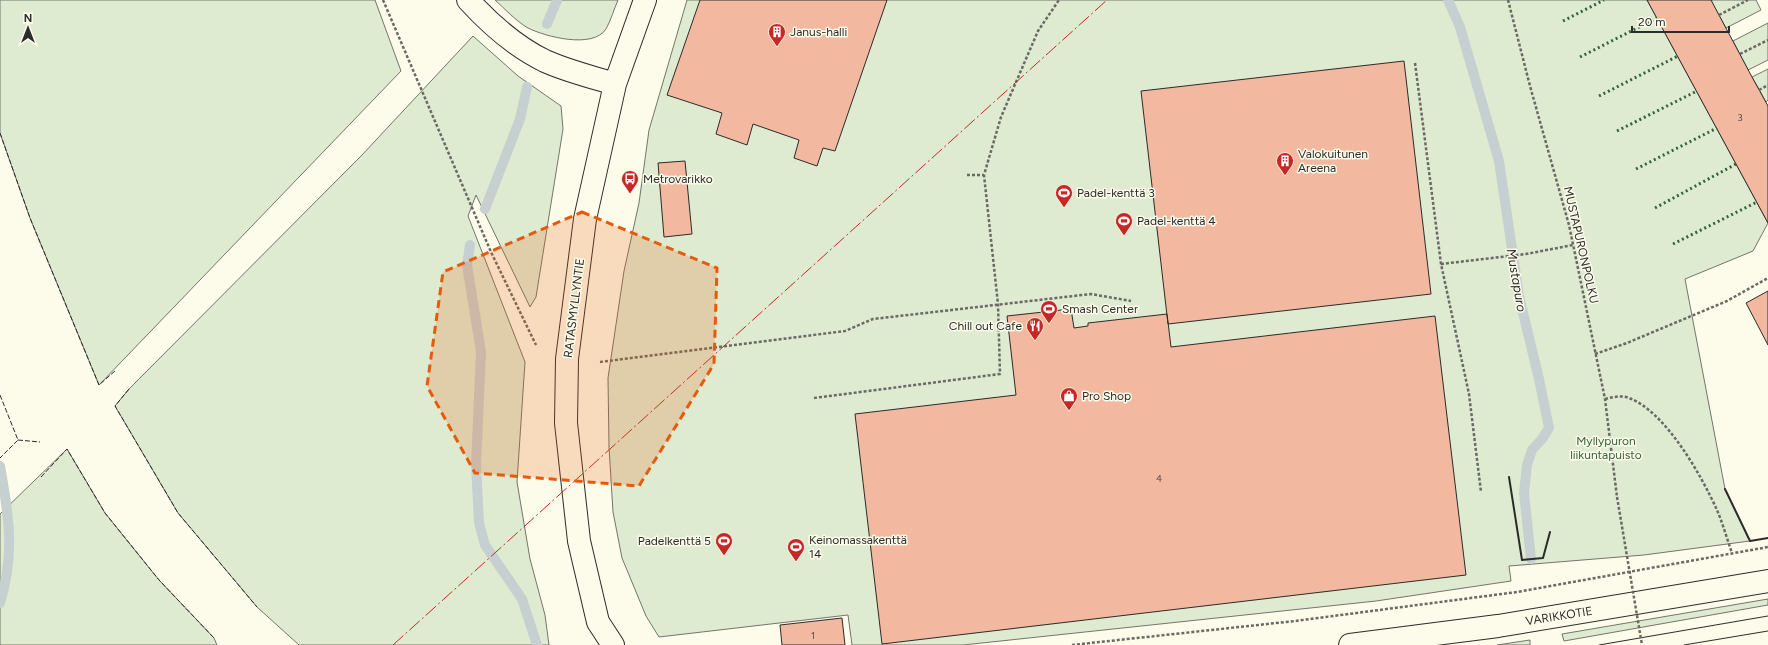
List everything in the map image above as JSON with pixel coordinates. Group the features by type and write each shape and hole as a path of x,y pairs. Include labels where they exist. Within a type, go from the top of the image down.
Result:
{"street":[{"path":"468,0 487,20 521,46 545,61 615,84"},
{"name":"RATASMYLLYNTIE","path":"613,645 598,622 580,541 566,423 567,359 585,219 615,84 645,0"},
{"name":"VARIKKOTIE","path":"1350,645 1498,626 1768,581"},
{"name":"RATASMYLLYNTIE","path":"593,645 598,622"}],"path":[{"path":"383,0 488,244 536,345"},
{"path":"814,398 1000,374 998,304 984,175 1001,117 1038,31 1058,0"},
{"name":"MUSTAPURONPOLKU","path":"1508,0 1573,245 1605,399 1617,498 1642,645"},
{"path":"1719,15 1748,0"},
{"path":"1740,54 1768,40"},
{"path":"1415,63 1441,264 1469,394 1481,492"},
{"path":"1759,90 1768,85"},
{"path":"967,175 984,175"},
{"path":"1441,264 1507,255 1526,254 1573,245"},
{"path":"1595,354 1627,343 1727,301 1768,278"},
{"path":"600,362 845,331 873,319 998,304 1091,294 1131,301"},
{"path":"1605,399 1618,396 1629,398 1651,412 1669,431 1685,453 1717,510 1732,553"},
{"path":"1072,645 1295,621 1502,594 1768,547"}],"highlighted area":[{"path":"582,212 717,268 714,364 639,486 475,473 427,386 443,272"}],"green space":[{"path":"0,0 375,0 401,71 99,385 30,218 0,133"},
{"path":"495,0 618,0 606,29 600,35 591,39 580,40 557,38 528,28"},
{"name":"Smash Center","path":"687,0 1647,0 1768,223 1753,251 1685,279 1725,489 1750,541 1644,555 1509,566 1511,581 1376,601 963,645 852,645 848,615 659,637 646,616 622,558 613,512 609,447 608,378 624,271 639,203 649,130"},
{"path":"1756,0 1761,10 1726,28 1711,1"},
{"path":"1768,23 1768,60 1748,70 1733,41"},
{"path":"473,36 518,76 561,106 563,129 536,297 530,307 476,195 468,216 525,362 517,482 530,559 545,615 549,645 299,645 257,607 178,513 115,406 129,389 362,155"},
{"path":"1768,69 1768,100 1766,102 1752,77"},
{"path":"67,449 105,513 159,580 214,638 217,645 0,645 0,514"},
{"path":"1768,599 1768,605 1564,641 1562,634"},
{"path":"1530,640 1530,645 1497,645"}],"building":[{"name":"Janus-halli","path":"700,0 887,0 835,151 823,148 817,166 794,158 799,140 753,124 747,145 716,134 722,113 667,95"},
{"path":"1647,0 1711,0 1768,106 1768,223"},
{"name":"Valokuitunen Areena","path":"1404,61 1431,294 1168,324 1141,91"},
{"path":"685,161 692,234 664,237 658,163"},
{"path":"1768,291 1768,345 1746,303"},
{"path":"1071,309 1074,328 1088,326 1088,323 1167,314 1171,347 1435,316 1466,575 882,644 855,414 1016,395 1007,316"},
{"path":"842,618 845,645 782,645 780,625"}],"waterway":[{"path":"547,24 557,0"},
{"name":"Mustapuro","path":"1448,0 1460,27 1499,161 1519,296 1549,428 1532,450 1527,465 1524,493 1531,559"},
{"path":"485,209 520,119 527,87"},
{"path":"470,245 467,265 481,352 476,465 479,523 485,545 522,599 537,645"},
{"path":"0,466 8,518 9,551 8,568 0,603"}],"tram line":[{"path":"1599,645 1768,616"},
{"path":"1684,645 1768,631"}],"hedge":[{"path":"1563,21 1604,0"},
{"path":"1580,57 1657,18"},
{"path":"1599,96 1678,56"},
{"path":"1617,131 1697,91"},
{"path":"1636,169 1717,128"},
{"path":"1655,208 1736,164"},
{"path":"1673,244 1757,202"}],"fence":[{"path":"0,133 30,218 99,385 115,371"},
{"path":"129,389 115,406 178,513 257,607"},
{"path":"0,395 18,440 0,458"},
{"path":"18,440 40,442"},
{"path":"41,477 67,449 105,513 159,580 214,638"}],"wall":[{"path":"1509,477 1522,560 1543,558 1550,532"},
{"path":"1725,489 1750,541 1768,538"}],"power":[{"path":"393,645 1107,0"}],"place":[{"name":"Janus-halli","path":"777,47"},
{"name":"Valokuitunen Areena","path":"1285,176"},
{"name":"Metrovarikko","path":"630,194"},
{"name":"Padel-kenttä 3","path":"1064,208"},
{"name":"Padel-kenttä 4","path":"1124,236"},
{"name":"Smash Center","path":"1049,324"},
{"name":"Chill out Cafe","path":"1035,341"},
{"name":"Pro Shop","path":"1069,411"},
{"name":"Padelkenttä 5","path":"724,556"},
{"name":"Keinomassakenttä 14","path":"796,562"}],"park label":[{"name":"Myllypuron liikuntapuisto","path":"1606,448"}]}
